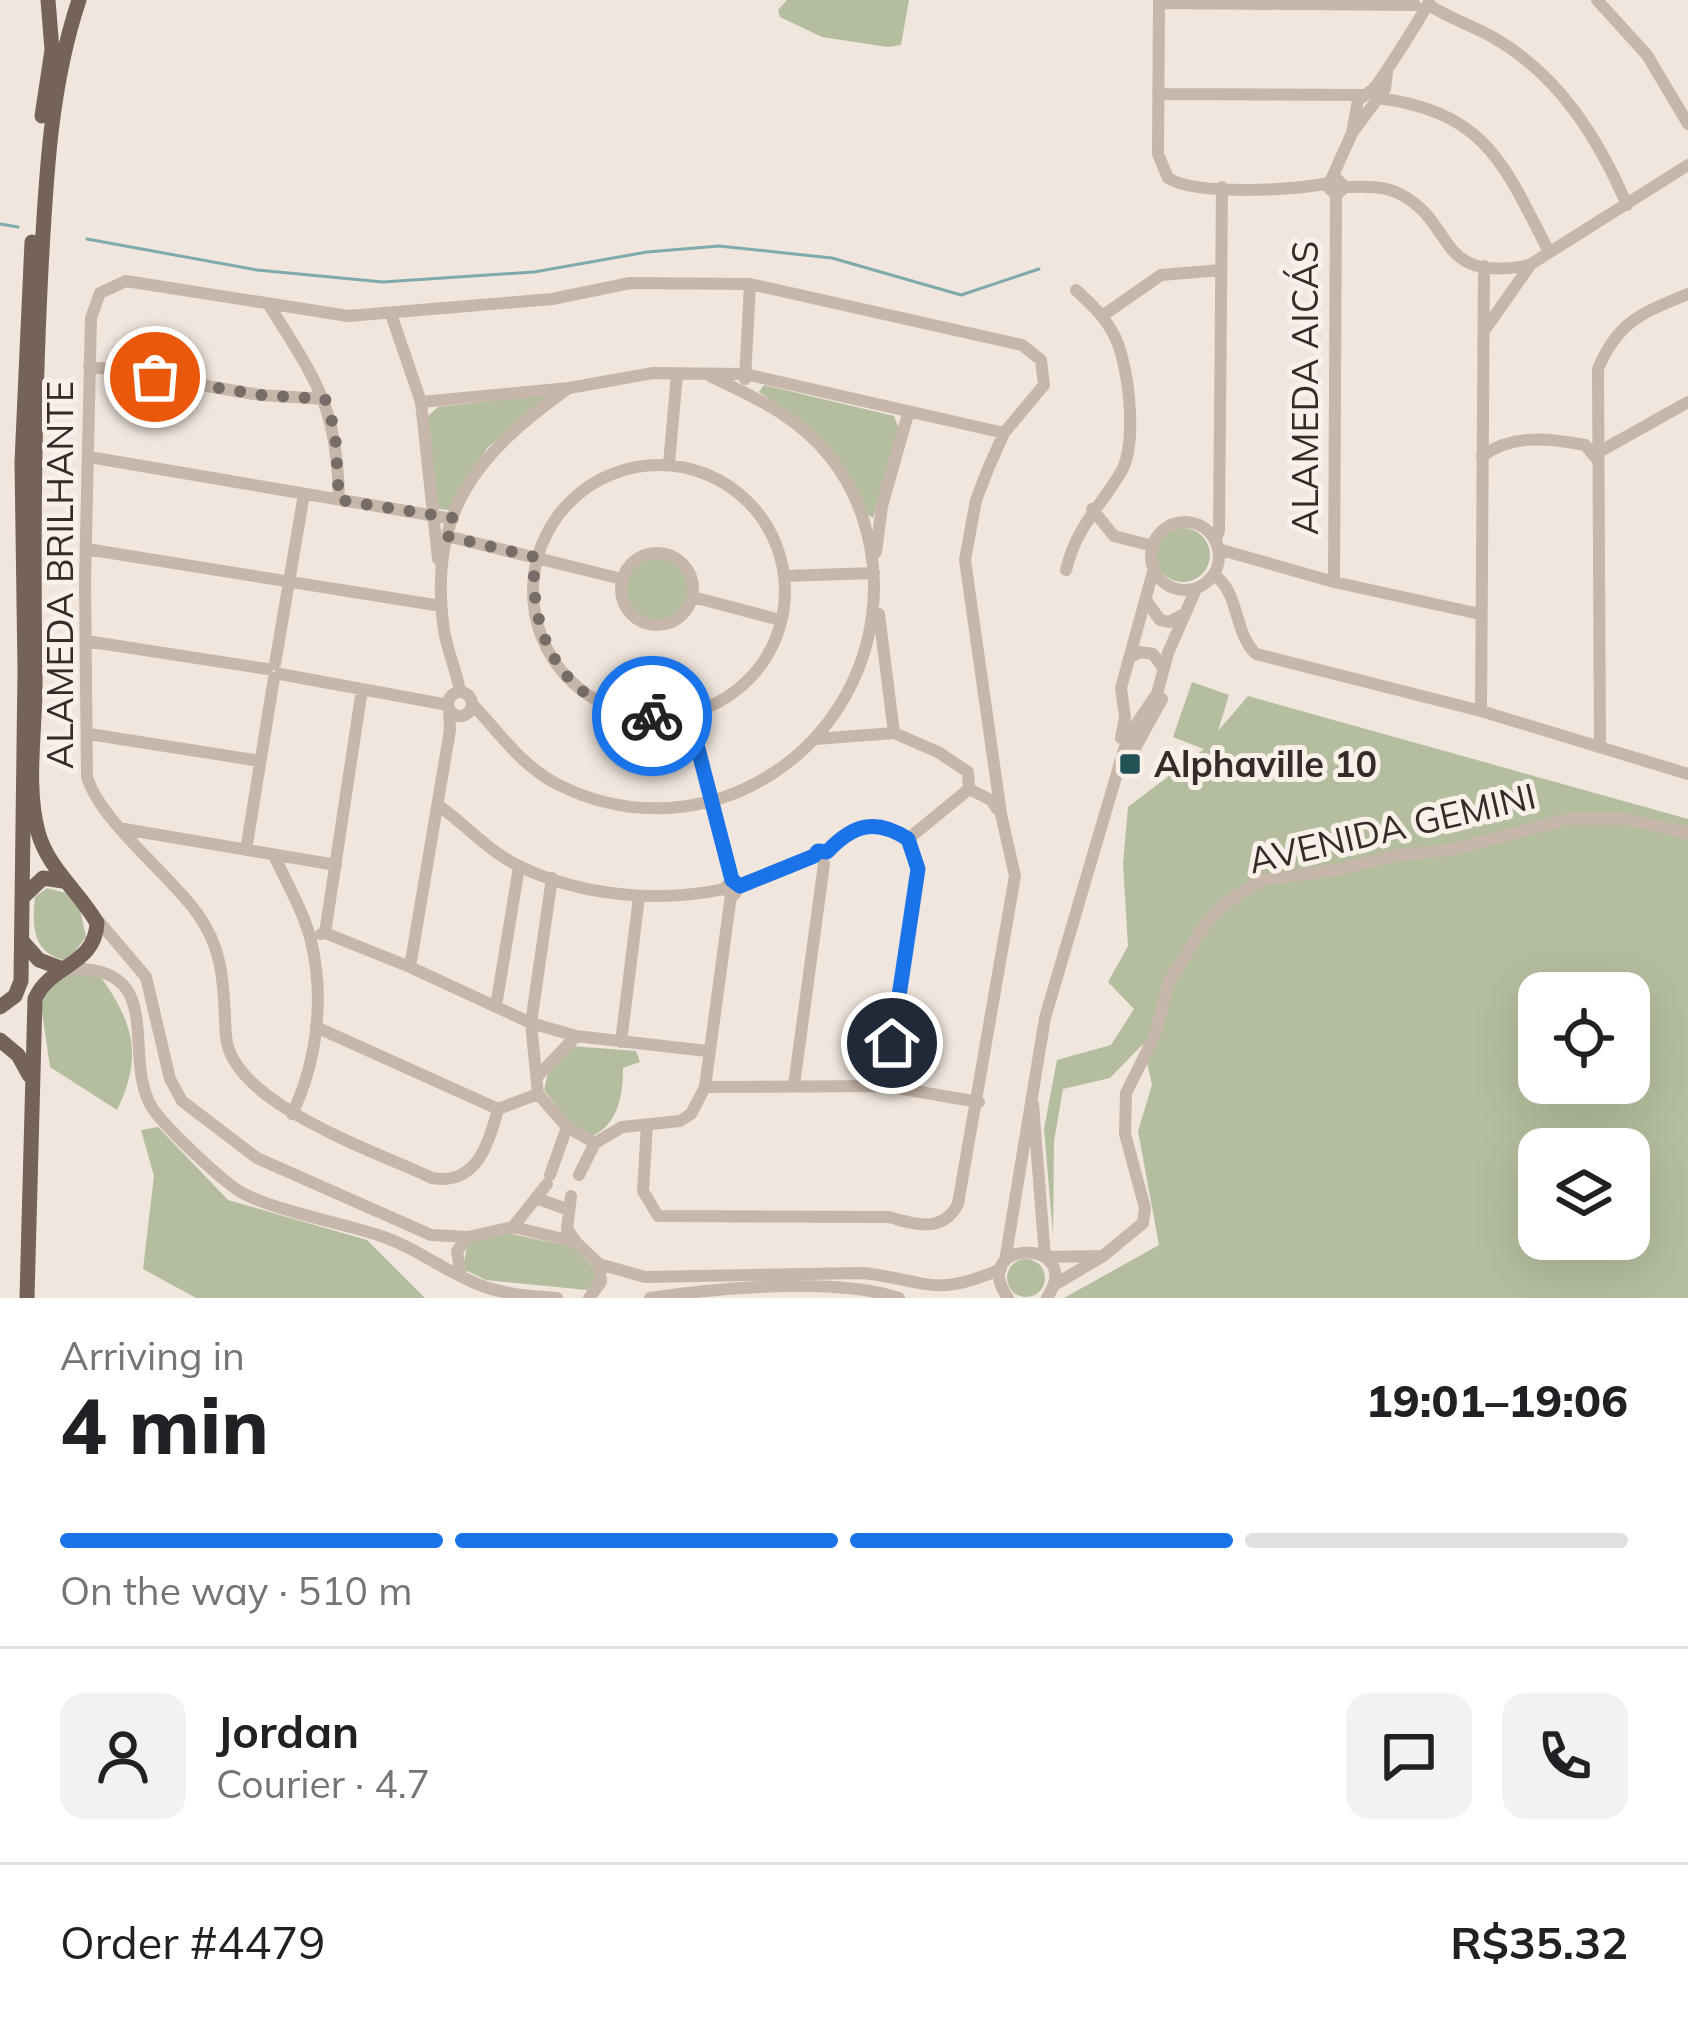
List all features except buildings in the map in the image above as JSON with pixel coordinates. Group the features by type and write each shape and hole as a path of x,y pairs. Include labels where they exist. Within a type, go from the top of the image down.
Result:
{"main road":[{"path":"0,1007 20,990 22,423 37,160 52,50 48,0"},
{"path":"27,1298 34,999 41,986 83,959 93,946 97,923 64,880 38,834 32,777 36,687 32,451 48,148 64,51 79,0"},
{"path":"22,898 43,878 64,880"},
{"path":"20,938 39,960 63,969"},
{"path":"0,1040 18,1055 32,1084"}],"street":[{"path":"1597,0 1636,40 1686,116"},
{"path":"1531,265 1504,270 1450,250 1421,209 1400,194 1377,188 1222,187 1184,185 1168,178 1157,154 1159,2 1420,6 1446,16 1493,37 1547,77 1581,118 1627,205"},
{"path":"1158,94 1323,95 1361,104 1380,91 1388,65 1420,6"},
{"path":"1380,91 1434,108 1474,132 1506,169 1550,252"},
{"name":"ALAMEDA AICÁS","path":"1334,581 1335,186 1340,155 1361,104"},
{"path":"1483,332 1531,265 1688,165"},
{"path":"1222,187 1216,570 1240,634 1256,655 1481,711 1688,774"},
{"path":"1481,711 1484,266"},
{"path":"1102,316 1161,275 1220,270"},
{"name":"ALAMEDA BRILHANTE","path":"269,305 126,281 107,287 94,304 86,549 87,778 123,829 199,915 224,975 229,1053 246,1078 292,1114 448,1181 466,1175 480,1160 498,1108"},
{"path":"269,305 348,316 552,298 630,283 750,284 1022,345 1045,368 1039,394 1004,434 976,500 965,560 993,756 989,771 1015,876 979,1102 952,1216 926,1227 889,1217 658,1216 643,1191 646,1125"},
{"path":"746,392 750,284"},
{"path":"1066,570 1072,544 1121,473 1127,454 1126,370 1114,333 1076,290"},
{"path":"1600,747 1598,369 1625,325 1688,294"},
{"path":"269,305 325,399 335,431 339,500"},
{"path":"391,314 421,402 445,637 460,702 450,730 410,967"},
{"path":"89,366 260,395 325,399"},
{"path":"669,464 677,374"},
{"path":"421,402 569,388 633,375 745,374 1004,434"},
{"path":"86,640 460,702 534,770 584,795 617,804 650,807 713,801 741,791 790,763 844,705 858,677 873,625 874,554 863,517 830,457 791,419 710,376"},
{"path":"439,566 453,518 490,452 510,431 569,388"},
{"path":"1597,456 1688,402"},
{"path":"894,733 874,573 882,506 908,414"},
{"path":"1597,436 1624,440"},
{"path":"1481,456 1520,439 1571,442 1588,447 1597,456"},
{"path":"88,458 453,518"},
{"path":"669,464 715,478 753,507 778,549 784,576 773,643 755,673 726,698 689,714 643,716 619,710 574,684 546,647 532,590 535,557 562,512 597,482 622,471 669,464"},
{"path":"246,850 304,494"},
{"path":"1092,509 1114,536 1153,546"},
{"path":"1108,798 1124,729 1120,696 1154,568 1153,546 1172,525 1199,525 1219,510"},
{"path":"1199,525 1217,545 1334,581 1480,614"},
{"path":"447,536 622,579"},
{"path":"86,549 441,606"},
{"path":"668,553 692,576 693,597 682,616 652,625 627,609 622,579 627,568 645,554 668,553"},
{"path":"1008,1298 1000,1286 1045,1018 1128,736 1150,705 1196,589 1216,570 1255,557"},
{"path":"1154,568 1166,584 1196,589"},
{"path":"784,576 874,573"},
{"path":"693,597 780,620"},
{"path":"1146,599 1160,620 1169,622 1185,613"},
{"path":"867,644 883,645"},
{"path":"1129,658 1140,652 1153,654 1164,669"},
{"path":"1108,798 1163,696 1168,653"},
{"path":"292,1114 310,1068 318,936 336,865 362,688"},
{"path":"1120,696 1130,708 1150,705"},
{"path":"579,1175 596,1142 622,1126 670,1125 692,1114 705,1087 732,887 689,714"},
{"path":"816,739 894,733 938,752 968,772 989,771"},
{"path":"88,734 260,761"},
{"path":"968,772 969,789"},
{"path":"969,789 995,799"},
{"path":"908,839 969,789"},
{"path":"438,805 519,867 639,897 732,887 822,857 854,829 875,824 908,839 918,869 885,1086"},
{"name":"AVENIDA GEMINI","path":"1050,1292 1137,1231 1145,1214 1125,1134 1126,1093 1155,1035 1169,982 1204,926 1225,903 1263,880 1451,850 1568,819 1626,819 1688,833"},
{"path":"434,828 457,823"},
{"path":"123,829 336,865"},
{"path":"148,856 157,835"},
{"path":"274,855 318,936 410,967 531,1023 576,1036 707,1052"},
{"path":"794,1085 822,857"},
{"path":"496,1006 519,867"},
{"path":"552,878 531,1023 538,1094 567,1127 596,1142"},
{"path":"621,1042 639,897"},
{"path":"91,911 146,977 170,1079 190,1110 257,1158 431,1235 468,1237 513,1227 576,1242"},
{"path":"63,969 95,969 119,981 136,1014 145,1086 154,1111 244,1195 385,1237 501,1292 557,1298"},
{"path":"316,1027 498,1108 538,1094"},
{"path":"537,1077 576,1036"},
{"path":"1032,1085 1045,1257 1054,1274 1050,1292"},
{"path":"705,1087 885,1086 979,1102"},
{"path":"513,1227 548,1180 567,1127"},
{"path":"536,1198 570,1203 567,1229 599,1264 645,1277 863,1273 940,1294 970,1289 1019,1251 1045,1257 1103,1256"},
{"path":"460,1274 457,1251 468,1237"},
{"path":"589,1298 601,1282 599,1264"},
{"path":"650,1298 749,1288 870,1290 899,1298"}],"green space":[{"path":"787,0 909,0 901,45 822,37 780,17 778,10"},
{"path":"764,385 894,416 899,429 873,518 801,421 759,392"},
{"path":"555,394 488,447 449,510 438,509 428,416 438,407"},
{"path":"1183,528 1202,536 1210,555 1202,574 1183,582 1164,574 1156,555 1164,536"},
{"path":"657,554 682,564 692,589 682,614 657,624 632,614 622,589 632,564"},
{"path":"1192,682 1229,695 1218,731 1248,696 1688,819 1688,1298 1064,1298 1159,1245 1138,1131 1152,1085 1143,1044 1110,1078 1063,1089 1054,1141 1053,1235 1044,1129 1057,1060 1111,1045 1134,1009 1108,982 1128,946 1123,864 1128,807 1204,749 1173,737"},
{"path":"47,888 66,893 80,909 86,937 63,960 45,951 36,936 35,897"},
{"path":"71,973 100,976 127,1025 132,1057 117,1110 50,1067 40,998 46,987"},
{"path":"571,1046 636,1051 640,1062 623,1068 620,1100 612,1119 587,1138 579,1135 544,1090 549,1068"},
{"path":"158,1127 228,1200 367,1240 425,1298 196,1298 143,1269 154,1176 141,1130"},
{"path":"507,1233 573,1247 597,1271 597,1279 587,1290 486,1280 463,1269 468,1241"},
{"path":"1026,1259 1040,1264 1045,1278 1040,1292 1026,1297 1012,1292 1007,1278 1012,1264"}],"waterway":[{"path":"0,224 18,227"},
{"path":"87,239 257,270 383,282 534,272 647,252 719,246 832,258 961,295 1039,269"}],"way so far":[{"path":"155,377 297,400 325,399 335,431 339,500 453,518 447,536 535,557 536,620 560,667 574,684 596,698 619,710 652,716"}],"place":[{"name":"Alphaville 10","path":"1130,764"}],"route":[{"path":"652,716 689,714 732,880 740,886 818,851 827,852 854,829 875,824 908,839 918,869 892,1043"}]}
